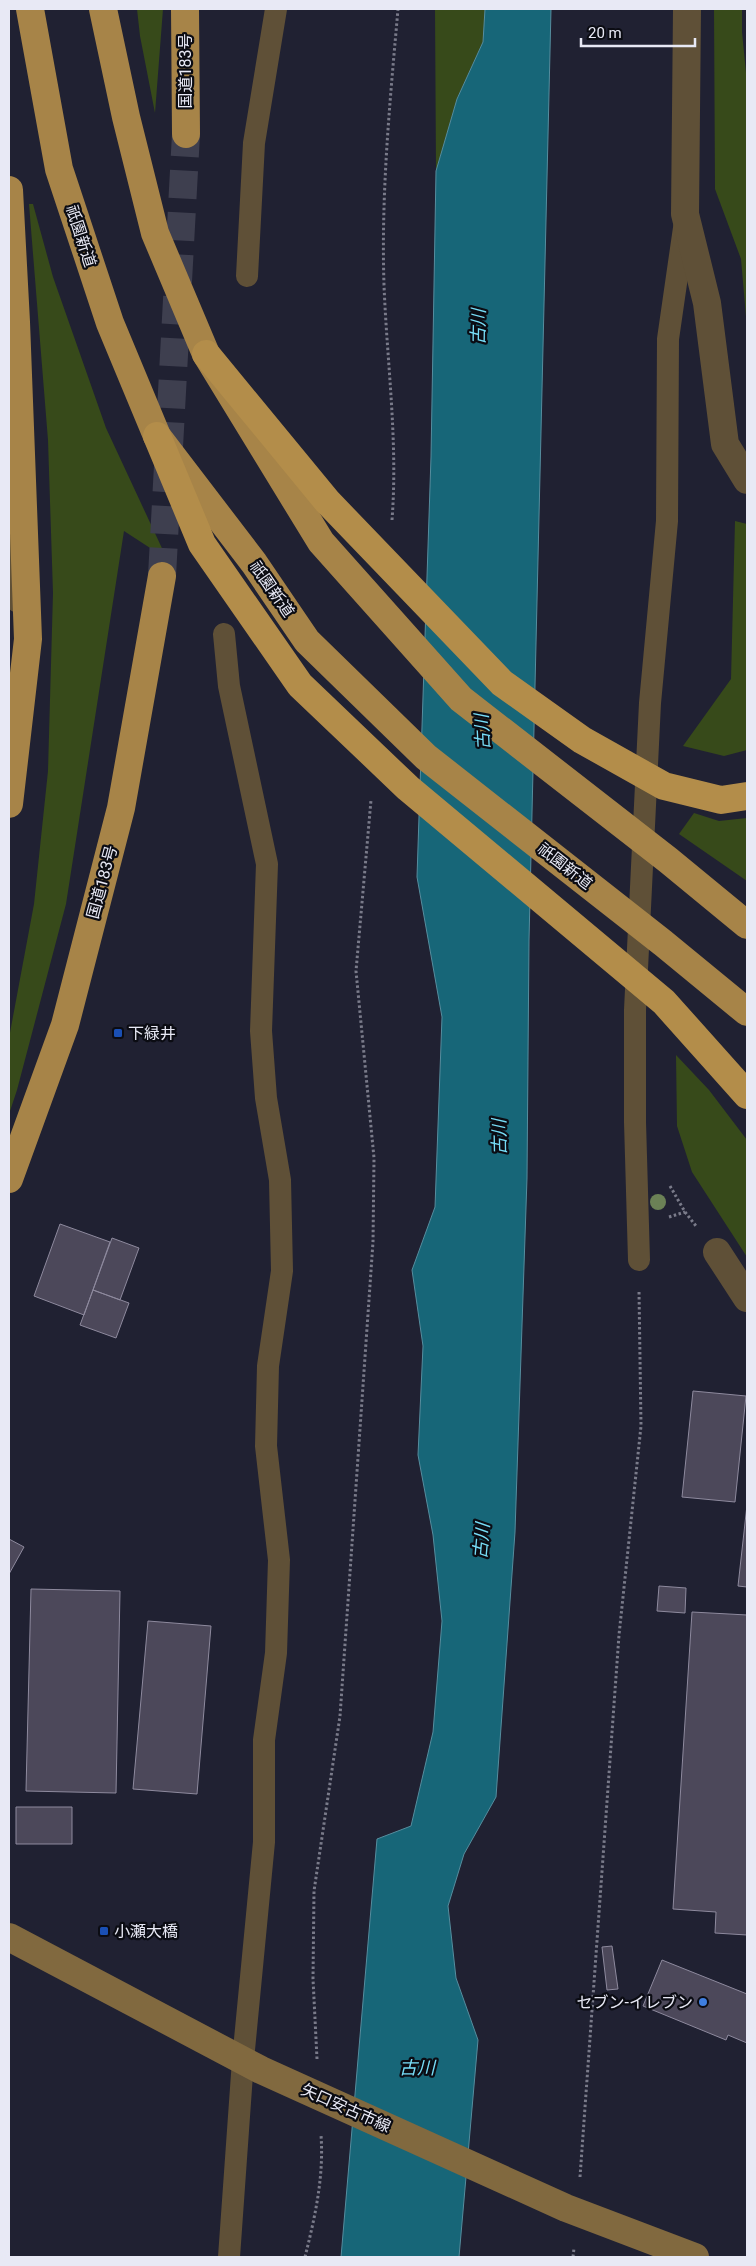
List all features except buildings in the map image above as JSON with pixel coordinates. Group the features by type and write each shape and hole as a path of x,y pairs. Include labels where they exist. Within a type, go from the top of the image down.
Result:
{"highway":[{"name":"祇園新道","path":"30,9 59,169 110,323 157,436 254,563 307,641 426,757 663,943 747,1012"},
{"path":"104,9 126,117 155,233 206,354 321,542 461,699 668,860 747,925"},
{"name":"国道183号","path":"185,9 186,134"},
{"path":"9,190 28,639 9,804"},
{"path":"206,354 327,501 502,683 582,740 664,786 722,800 747,796"},
{"path":"157,436 202,544 300,685 408,788 664,1002 747,1095"},
{"name":"国道183号","path":"9,1179 64,1025 122,808 162,576"}],"main road":[{"name":"矢口安古市線","path":"9,1936 252,2065 571,2210 695,2257"}],"street":[{"path":"686,9 686,214 707,303 725,444 747,480"},
{"path":"9,550 28,639"},
{"path":"717,1252 747,1298"}],"lane":[{"path":"247,276 254,143 276,9"},
{"path":"639,1260 635,1122 636,1000 650,703 667,521 668,339 686,214"},
{"path":"224,634 228,686 267,864 261,1031 266,1098 280,1180 282,1271 268,1366 266,1446 279,1560 276,1653 264,1740 264,1842 252,2065 228,2257"}],"path":[{"path":"392,525 395,475 384,284 384,168 398,9"},
{"path":"318,2067 313,1979 314,1892 340,1716 373,1242 374,1158 356,971 372,793"},
{"path":"668,1183 686,1212 717,1252"},
{"path":"571,2210 619,1635 640,1426 639,1260"},
{"path":"305,2257 316,2211 322,2156 321,2126"}],"green space":[{"path":"137,9 163,9 155,113 140,36"},
{"path":"435,9 485,9 483,42 457,99 436,171"},
{"path":"714,9 742,9 742,32 747,83 747,328 741,259 715,189"},
{"path":"29,204 33,204 53,277 106,428 167,559 124,531 66,904 9,1114 9,1038 34,904 48,771 53,593 48,440"},
{"path":"735,521 747,524 747,750 724,756 683,746 731,679"},
{"path":"694,813 719,821 747,818 747,881 679,834"},
{"path":"676,1055 709,1090 747,1140 747,1257 692,1172 677,1126"}],"water":[{"name":"古川","path":"485,9 551,9 529,940 527,1178 515,1532 496,1797 464,1854 448,1906 456,1978 478,2040 459,2257 341,2257 377,1839 411,1826 433,1732 442,1621 433,1535 418,1455 423,1346 412,1270 435,1207 442,1017 417,877 431,457 436,171 457,99 483,42"}],"tunnel":[{"path":"162,576 186,134"}],"place":[{"name":"下緑井","path":"118,1033"},
{"name":"小瀬大橋","path":"104,1931"},
{"name":"セブン-イレブン","path":"703,2002"}]}
